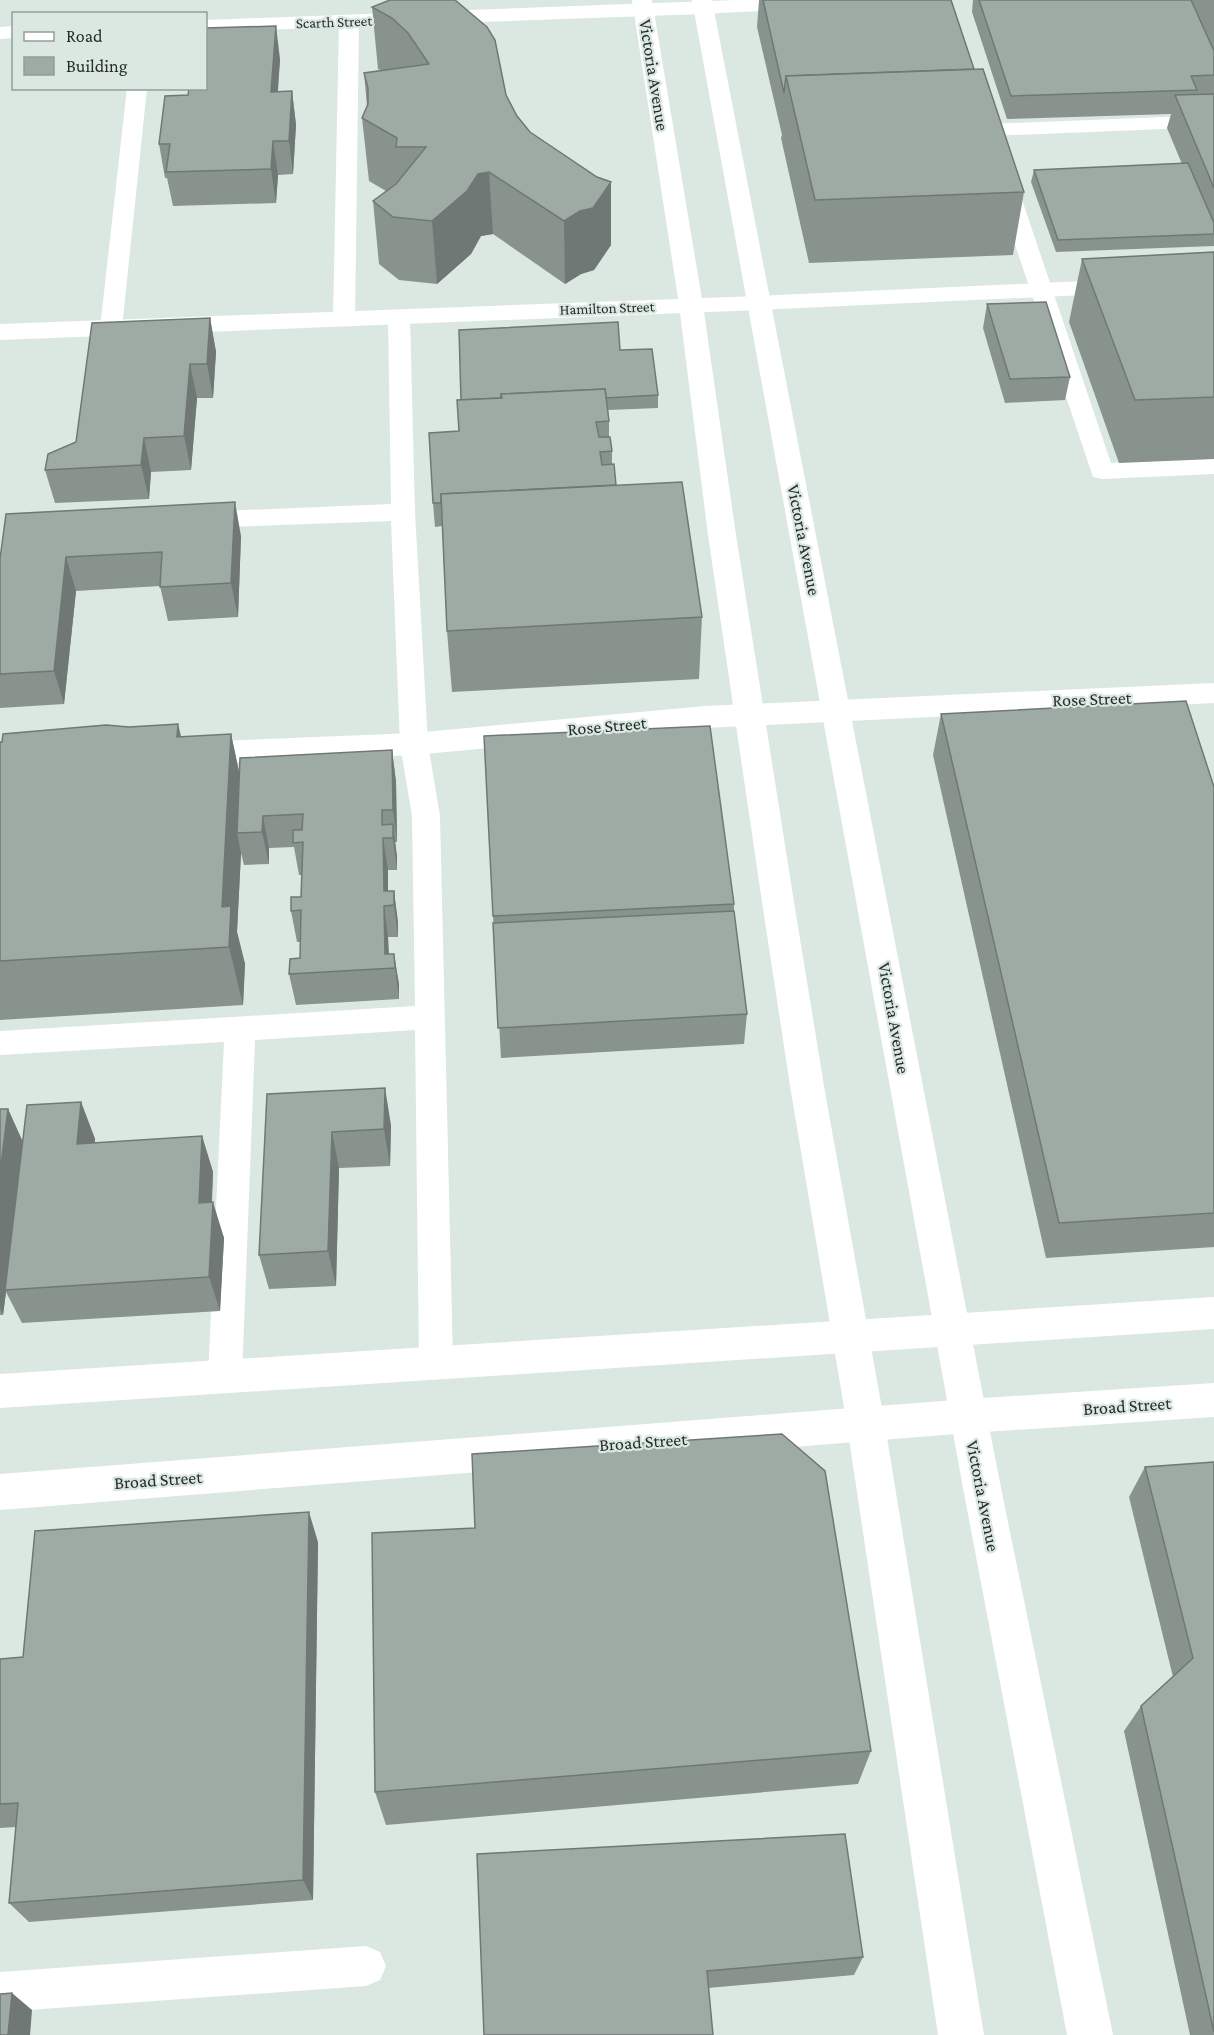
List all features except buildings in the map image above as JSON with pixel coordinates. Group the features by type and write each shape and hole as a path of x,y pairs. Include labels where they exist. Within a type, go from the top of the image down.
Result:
{"main road":[{"name":"Scarth Street","path":"207,26 349,21 391,10 858,0"},
{"name":"Victoria Avenue","path":"703,4 968,1416 1090,2035"},
{"name":"Victoria Avenue","path":"643,5 691,305 724,547 808,1092 866,1425 962,2035"},
{"name":"Hamilton Street","path":"0,332 759,303 1214,282"},
{"name":"Rose Street","path":"166,754 414,744 750,715 837,710 1167,707 1214,693"},
{"path":"0,1390 1214,1314"},
{"name":"Broad Street","path":"0,1492 968,1416 1214,1400"}],"lane":[{"path":"344,319 349,21"},
{"path":"111,328 138,90"},
{"path":"981,108 1102,471 1214,466"},
{"path":"988,130 1214,121"},
{"path":"399,317 403,512 414,744 426,816 436,1362"},
{"path":"177,521 403,512"},
{"path":"0,1043 429,1017"},
{"path":"225,1376 240,1028"},
{"path":"0,1992 366,1966"}]}
